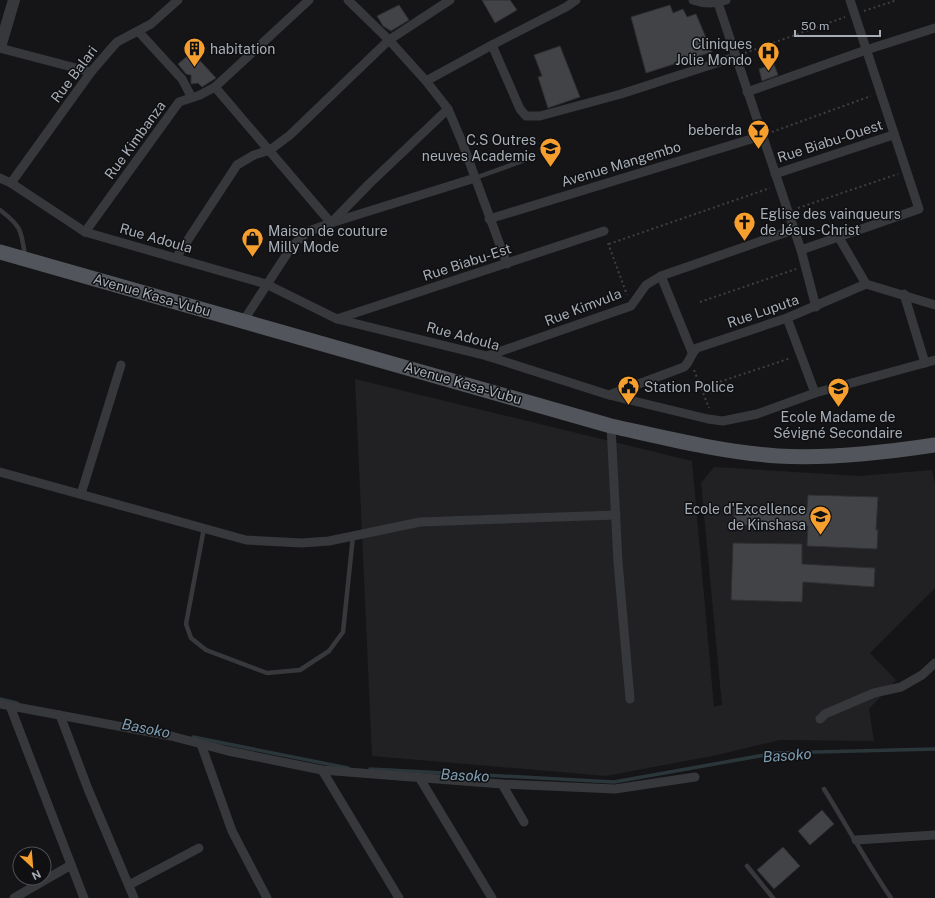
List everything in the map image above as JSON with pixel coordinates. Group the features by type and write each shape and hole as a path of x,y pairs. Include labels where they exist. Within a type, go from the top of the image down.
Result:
{"main road":[{"name":"Avenue Kasa-Vubu","path":"0,252 244,320 611,426 710,447 780,456 859,455 935,445"}],"street":[{"path":"14,0 0,48 91,72"},
{"name":"Rue Balari","path":"11,183 91,72 117,42 151,24 178,0"},
{"name":"Rue Kimbanza","path":"85,232 179,102 191,96 200,95 215,87 309,0"},
{"path":"348,0 390,40 448,109 462,142 489,219 507,264"},
{"path":"176,258 237,165 254,155 270,150 290,135 390,40 450,0"},
{"path":"426,81 492,44 566,7 576,0"},
{"path":"693,0 699,2 722,2 735,57 801,250 816,307"},
{"path":"801,250 919,209 919,204 893,135 850,0"},
{"path":"746,92 866,50 935,28"},
{"path":"138,31 182,79 191,96"},
{"path":"492,44 520,109 526,116 540,116 621,94 735,57"},
{"path":"215,87 331,223"},
{"path":"331,223 369,184 448,109"},
{"name":"Rue Biabu-Ouest","path":"775,174 893,135"},
{"name":"Avenue Mangembo","path":"489,219 761,136"},
{"name":"Rue Adoula","path":"0,178 11,183 85,232 266,284 337,319 487,356 609,395 708,419 723,421 752,415 782,406 814,393 935,360"},
{"path":"244,320 292,246 309,232 331,223 475,178"},
{"name":"Rue Kimvula","path":"487,356 630,306 646,285 661,276 793,230"},
{"name":"Rue Biabu-Est","path":"337,319 604,231"},
{"path":"838,236 866,284 904,294 935,305"},
{"path":"661,276 691,355"},
{"name":"Rue Luputa","path":"609,395 684,367 689,363 691,355 697,348 787,318 816,307 866,284"},
{"path":"904,294 924,363"},
{"path":"787,318 814,393"},
{"path":"81,494 121,365"},
{"path":"611,426 616,516 630,699"},
{"path":"0,472 246,540 302,543 329,541 420,522 616,516"},
{"path":"820,719 825,714 874,693 901,687 922,675 935,663"},
{"path":"0,704 171,736 201,744 322,770 502,784 615,789 695,777"},
{"path":"10,706 84,898"},
{"path":"60,715 88,789 134,898"},
{"path":"201,744 232,832 267,898"},
{"path":"322,770 399,898"},
{"path":"419,777 492,898"},
{"path":"502,784 524,822"},
{"path":"856,840 935,835"},
{"path":"129,885 200,848"},
{"path":"14,898 71,865"}],"lane":[{"path":"475,178 531,158"},
{"path":"0,210 14,220 20,229 26,259"},
{"path":"204,528 186,624 191,638 206,650 267,673 300,670 329,651 343,632 353,536"},
{"path":"824,790 856,840 864,859 891,898"},
{"path":"747,866 773,898"}],"path":[{"path":"735,57 897,0"},
{"path":"761,136 880,93"},
{"path":"787,212 907,171"},
{"path":"609,244 778,186"},
{"path":"604,231 630,306"},
{"path":"700,302 805,266"},
{"path":"691,355 710,411 708,419"},
{"path":"701,388 800,355"}],"shaded area":[{"path":"355,379 692,461 714,707 722,705 701,483 714,467 859,476 932,470 935,485 935,588 870,653 896,680 869,709 874,741 780,740 717,755 606,776 372,756"}],"building":[{"path":"482,0 510,0 517,10 495,23"},
{"path":"399,5 409,20 391,31 383,26 377,16"},
{"path":"670,5 673,13 683,9 687,17 696,14 712,52 646,73 631,17"},
{"path":"560,46 580,97 548,108 538,77 542,76 534,55"},
{"name":"habitation","path":"192,52 216,78 202,87 198,83 191,84 191,75 186,74 178,64"},
{"name":"Cliniques Jolie Mondo","path":"774,64 778,75 762,81 759,69"},
{"path":"808,495 878,497 876,530 878,530 877,549 807,546 808,526 734,525 734,506 807,508"},
{"path":"733,543 802,544 802,564 875,568 874,587 803,582 802,602 731,600"},
{"path":"822,810 834,824 810,845 798,831"},
{"path":"783,847 800,866 774,889 757,870"}],"waterway":[{"name":"Basoko","path":"0,699 17,703"},
{"name":"Basoko","path":"193,737 348,768"},
{"name":"Basoko","path":"370,769 614,782 776,753 935,749"}],"place":[{"name":"habitation","path":"195,68"},
{"name":"Cliniques Jolie Mondo","path":"768,72"},
{"name":"beberda","path":"758,150"},
{"name":"C.S Outres neuves Academie","path":"551,168"},
{"name":"Eglise des vainqueurs de Jésus-Christ","path":"744,242"},
{"name":"Maison de couture Milly Mode","path":"252,258"},
{"name":"Station Police","path":"629,406"},
{"name":"Ecole Madame de Sévigné Secondaire","path":"838,408"},
{"name":"Ecole d'Excellence de Kinshasa","path":"821,536"}]}
